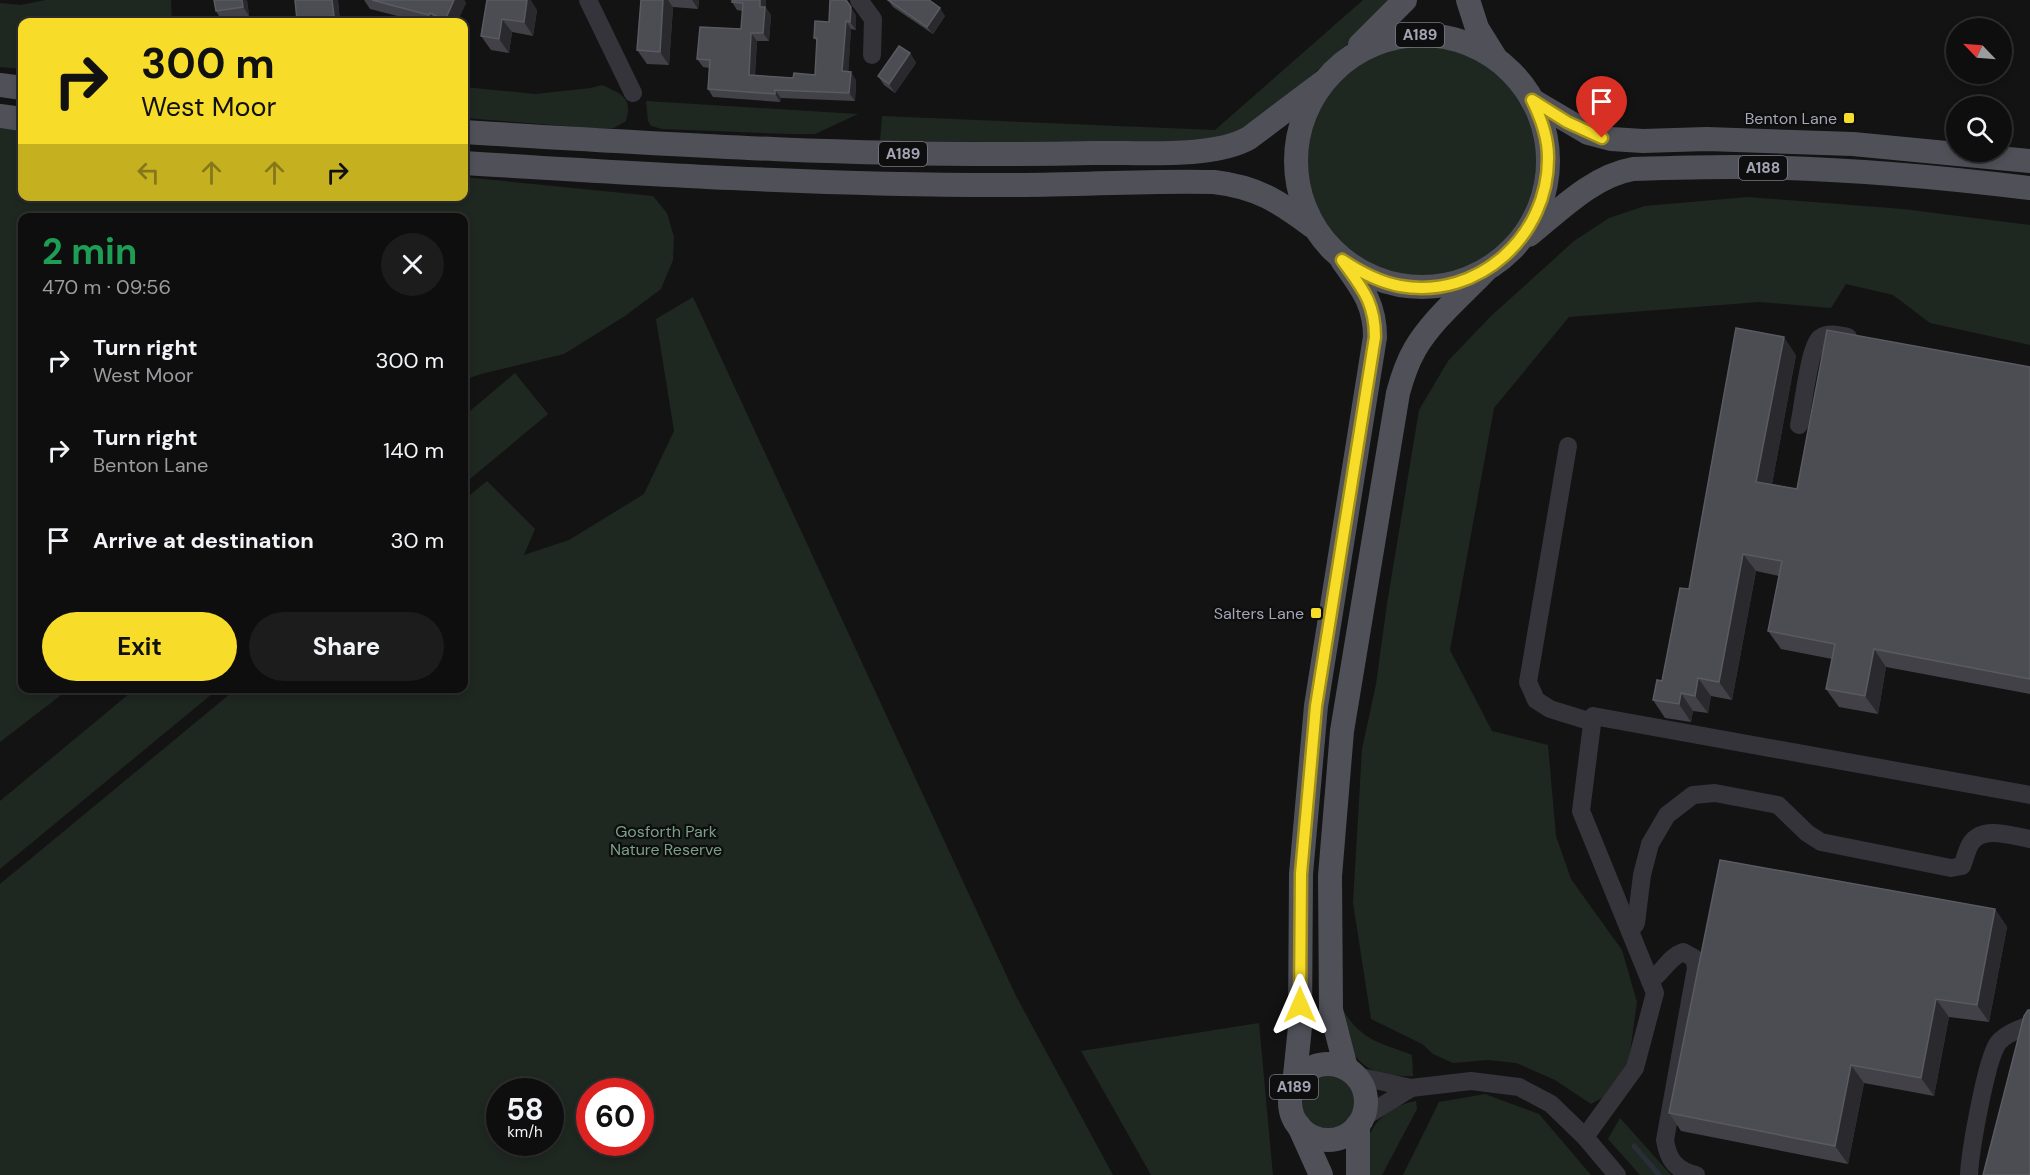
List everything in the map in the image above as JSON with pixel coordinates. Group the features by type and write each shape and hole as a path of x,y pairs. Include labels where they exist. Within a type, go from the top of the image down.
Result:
{"main road":[{"path":"1346,60 1405,0"},
{"path":"1468,0 1477,28 1495,58"},
{"name":"A189","path":"468,132 845,153 987,156 1201,151 1236,145 1323,82 1346,60 1363,49 1400,36 1440,36 1460,40 1495,58 1516,77 1532,100 1545,136 1548,155 1547,174 1538,211 1518,243 1485,271 1428,331 1405,368 1398,393 1342,731 1330,876 1331,1010 1352,1072 1366,1094 1367,1104 1361,1121 1358,1175"},
{"name":"A189","path":"1321,1175 1293,1116 1290,1101 1294,1085 1300,1027 1301,874 1316,706 1375,337 1372,308 1365,292 1342,260 1312,226 1297,185 1296,142 1311,100 1323,82"},
{"path":"0,85 18,87"},
{"name":"A188","path":"1532,100 1588,133 1611,139 1644,141 1707,139 1897,146 2030,161"},
{"path":"0,116 18,118"},
{"name":"A189","path":"468,163 837,183 1001,186 1214,182 1255,190 1278,201 1312,226"},
{"name":"A188","path":"1518,243 1588,189 1619,171 1633,169 1734,167 1894,174 2030,188"},
{"name":"A189","path":"1342,260 1380,281 1422,288 1444,286 1485,271"},
{"name":"A189","path":"1294,1085 1300,1076 1314,1066 1331,1064 1352,1072"},
{"path":"1299,1126 1309,1135 1331,1140 1343,1137 1361,1121"}],"street":[{"path":"589,0 633,93"},
{"path":"859,0 873,19 872,55"},
{"path":"1894,174 1897,146"},
{"path":"1799,426 1813,348 1821,337 1832,334 1867,340"},
{"path":"1568,446 1528,682 1536,700 1550,710 1592,722"},
{"path":"1586,1137 1635,1068 1655,993 1581,811 1593,716 2030,795"},
{"path":"1630,931 1636,924 1642,875 1650,844 1667,815 1693,795 1715,793 1778,805 1821,842 1951,868 1962,866 1971,843 1981,835 1991,832 2030,839"},
{"path":"1650,981 1658,976 1674,955 1683,952 1694,958 1696,968 1665,1140 1672,1162 1680,1170 1696,1175"},
{"path":"1970,1175 1971,1158 1989,1064 1998,1043 2012,1032 2030,1025"},
{"path":"1352,1072 1411,1088 1471,1081 1519,1087 1551,1104 1586,1137 1617,1175"},
{"path":"1361,1121 1411,1088"}],"green space":[{"path":"45,0 171,0 172,18 18,18 18,69 0,67 0,3 21,5"},
{"path":"1363,0 1394,0 1385,11 1261,120 1213,144 880,141 882,116 1215,130"},
{"path":"1421,46 1443,48 1465,55 1494,72 1510,88 1531,128 1536,161 1534,183 1527,205 1510,234 1494,250 1454,271 1421,276 1399,274 1377,267 1348,250 1332,234 1311,194 1306,161 1308,139 1315,117 1332,88 1348,72 1388,51"},
{"path":"602,85 620,94 627,102 626,121 614,128 604,129 468,118 468,87 535,94"},
{"path":"646,101 858,114 815,134 662,129 651,126 648,121"},
{"path":"0,128 18,130 18,201 468,201 468,177 653,196 667,213 674,237 673,260 661,289 625,316 564,354 468,379 468,213 18,213 18,693 64,693 0,742"},
{"path":"1748,197 1903,209 2030,225 2030,345 1930,323 1893,295 1846,284 1831,308 1759,302 1569,317 1494,408 1450,650 1492,731 1548,745 1556,836 1571,879 1622,950 1637,1002 1628,1067 1602,1098 1591,1104 1555,1080 1516,1063 1488,1060 1453,1063 1433,1054 1422,1044 1371,1019 1353,903 1362,749 1376,684 1419,410 1448,361 1490,317 1574,241 1609,218 1645,206"},
{"name":"Gosforth Park Nature Reserve","path":"693,297 1016,996 1113,1175 0,1175 0,884 231,693 468,693 468,497 487,481 535,529 524,555 569,540 644,494 674,431 656,319"},
{"path":"515,373 548,414 468,481 468,413"},
{"path":"130,693 213,693 0,869 0,801"},
{"path":"1343,1010 1364,1034 1412,1055 1413,1076 1395,1076 1377,1072 1362,1063 1351,1048"},
{"path":"1259,1023 1273,1175 1151,1175 1081,1051"},
{"path":"1328,1075 1338,1077 1347,1083 1353,1092 1355,1102 1353,1112 1347,1121 1338,1127 1328,1129 1318,1127 1309,1121 1303,1112 1301,1102 1303,1092 1309,1083 1318,1077"},
{"path":"1485,1094 1539,1114 1591,1175 1403,1175 1439,1102"},
{"path":"1416,1101 1417,1109 1382,1175 1370,1175 1368,1146 1372,1130 1388,1112"},
{"path":"1620,1118 1671,1175 1640,1175 1608,1139"}],"building":[{"path":"214,0 242,0 243,7 216,11"},
{"path":"295,0 332,0 334,16 297,18"},
{"path":"372,0 454,0 446,18 430,13 429,15"},
{"path":"487,0 527,0 524,22 502,19 499,39 481,36"},
{"path":"641,0 663,0 660,52 637,50"},
{"path":"732,0 760,0 760,7 765,7 763,33 751,33 749,75 793,78 794,73 815,75 817,38 814,38 815,21 829,22 830,0 846,0 851,7 850,22 846,21 842,71 851,72 849,93 775,90 775,94 708,89 710,60 697,59 700,27 741,29 743,3 732,2"},
{"path":"888,0 929,0 940,8 927,27"},
{"path":"899,46 910,53 889,84 878,76"},
{"path":"1736,328 1784,337 1756,482 1797,489 1827,330 2030,367 2030,679 1874,649 1865,696 1826,689 1835,644 1768,631 1782,561 1743,554 1719,682 1698,678 1695,696 1681,693 1679,704 1653,700 1657,680 1662,681 1680,588 1689,589"},
{"path":"1720,860 1995,909 1977,1005 1936,999 1921,1078 1851,1065 1835,1146 1669,1113"},
{"path":"2030,1010 2030,1175 1983,1175 2024,1016"}],"waterway":[{"path":"1634,1146 1659,1175"}],"place":[{"name":"Benton Lane","path":"1849,118"},
{"name":"Salters Lane","path":"1316,613"}],"route":[{"path":"1300,1005 1301,874 1316,706 1375,337 1372,308 1365,292 1342,260 1380,281 1422,288 1444,286 1485,271 1518,243 1538,211 1544,193 1548,155 1540,117 1532,100 1567,122 1602,138"}]}
